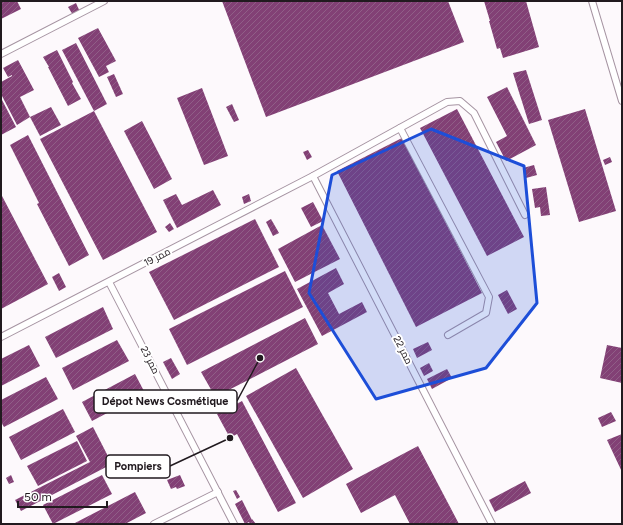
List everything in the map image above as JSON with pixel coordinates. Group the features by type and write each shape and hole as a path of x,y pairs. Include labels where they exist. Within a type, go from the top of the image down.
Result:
{"lane":[{"path":"1,54 104,1"},
{"path":"592,1 622,101"},
{"name":"ممر 19","path":"1,337 313,176 447,102 460,101 474,112 525,215"},
{"path":"400,128 489,297 486,313 448,335"},
{"name":"ممر 22","path":"313,176 492,524"},
{"name":"ممر 23","path":"109,282 234,524"},
{"path":"154,524 218,492"}],"highlighted area":[{"path":"431,129 524,166 537,303 486,368 376,399 309,293 332,175"}],"building":[{"path":"1,1 17,1 21,9 1,19"},
{"path":"222,1 448,1 464,42 266,117"},
{"path":"484,1 526,1 539,47 503,58 500,48 497,49"},
{"path":"76,3 80,12 73,15 68,7"},
{"path":"98,28 116,61 106,66 109,72 99,77 78,38"},
{"path":"76,43 107,104 94,111 62,50"},
{"path":"57,50 81,99 68,106 43,57"},
{"path":"18,60 34,90 20,97 30,117 17,125 1,94 1,82 12,76 8,77 3,68"},
{"path":"526,70 542,120 529,124 513,73"},
{"path":"114,74 123,94 116,97 107,77"},
{"path":"507,87 536,145 506,161 496,142 507,136 487,97"},
{"path":"202,88 228,156 204,165 177,98"},
{"path":"1,98 16,127 1,135"},
{"path":"232,104 239,120 234,122 226,107"},
{"path":"51,107 61,125 40,136 30,117"},
{"path":"457,109 524,237 487,256 420,128"},
{"path":"585,109 616,211 579,222 548,120"},
{"path":"94,111 157,232 103,260 40,139"},
{"path":"142,121 172,179 154,189 124,131"},
{"path":"28,135 89,255 69,266 37,204 39,203 10,145"},
{"path":"402,138 482,293 416,327 337,171"},
{"path":"308,150 312,157 307,160 303,152"},
{"path":"610,157 612,162 605,165 603,160"},
{"path":"534,165 537,175 526,178 523,168"},
{"path":"546,187 550,215 541,216 540,207 535,208 532,189"},
{"path":"213,190 221,205 177,228 163,200 176,194 182,205"},
{"path":"1,194 48,284 1,309"},
{"path":"249,194 251,201 244,204 242,197"},
{"path":"313,202 323,221 311,227 301,208"},
{"path":"255,219 279,267 174,320 149,272"},
{"path":"271,219 279,233 273,236 266,222"},
{"path":"170,223 174,229 169,232 165,227"},
{"path":"322,225 340,259 295,282 278,249"},
{"path":"336,268 344,284 328,293 339,314 362,302 367,312 322,336 297,289"},
{"path":"285,271 303,307 187,365 169,329"},
{"path":"59,273 66,287 59,291 52,277"},
{"path":"507,290 517,309 508,314 498,295"},
{"path":"103,307 113,329 56,358 45,337"},
{"path":"305,318 318,344 217,396 218,399 193,411 190,404 213,393 201,372"},
{"path":"117,340 129,361 73,390 62,368"},
{"path":"428,342 432,350 417,358 413,349"},
{"path":"29,345 40,366 1,386 1,359"},
{"path":"607,345 622,348 622,383 600,378"},
{"path":"171,358 180,374 172,379 163,362"},
{"path":"429,363 433,371 424,376 420,368"},
{"path":"296,368 353,469 303,498 246,396"},
{"path":"447,369 452,378 432,389 427,379"},
{"path":"135,374 145,393 92,421 82,402"},
{"path":"46,377 58,399 4,427 1,422 1,400"},
{"path":"242,401 296,503 278,512 237,434 230,438 217,414"},
{"path":"63,409 75,432 21,460 9,437"},
{"path":"611,412 616,421 602,427 598,418"},
{"path":"93,427 112,464 21,511 15,500 90,462 76,436"},
{"path":"622,434 622,472 607,440"},
{"path":"77,441 87,461 38,486 27,466"},
{"path":"418,446 459,524 410,524 395,495 361,513 346,484"},
{"path":"11,475 14,482 9,484 6,478"},
{"path":"102,475 112,494 53,524 43,505"},
{"path":"180,475 185,486 177,489 176,487 171,489 167,480"},
{"path":"525,481 531,493 495,512 489,500"},
{"path":"236,490 240,497 237,499 233,491"},
{"path":"135,492 146,513 125,524 73,524"},
{"path":"242,500 252,520 256,524 250,524 249,522 245,524 235,504"}],"place":[{"name":"Dépot News Cosmétique","path":"260,358"},
{"name":"Pompiers","path":"230,438"}]}
